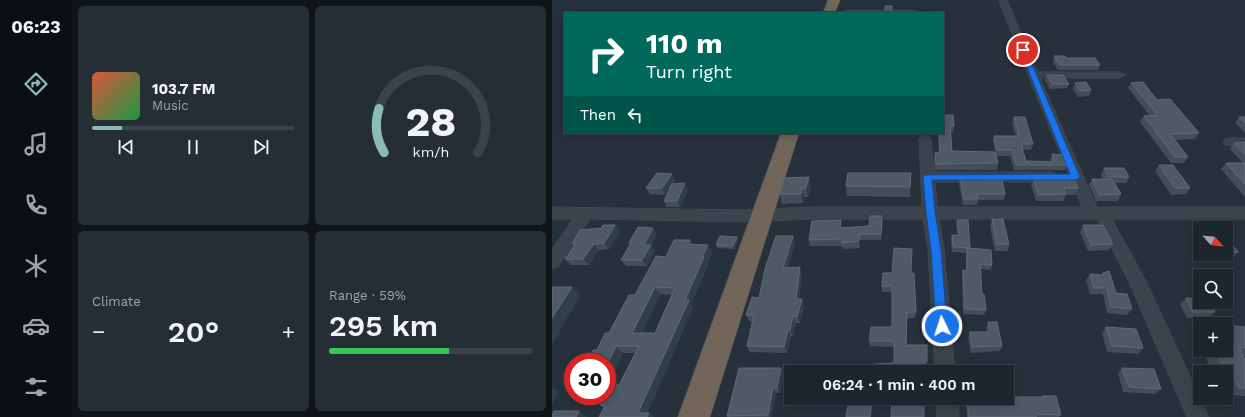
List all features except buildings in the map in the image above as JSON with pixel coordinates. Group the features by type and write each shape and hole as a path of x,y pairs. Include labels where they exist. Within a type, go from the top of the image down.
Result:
{"highway":[{"path":"830,12 834,0"},
{"path":"694,417 764,215 790,134"}],"street":[{"path":"1003,0 1033,76 1076,177 1136,279 1198,417"},
{"path":"1033,76 1120,76"},
{"path":"925,139 930,212 936,250 944,365"},
{"path":"1229,142 1245,142"},
{"path":"927,177 1076,177"},
{"path":"552,214 764,215 930,212 1245,213"},
{"path":"552,262 585,214"},
{"path":"947,405 948,417"}],"route":[{"path":"942,326 936,250 930,212 927,177 1076,177 1023,50"}]}
